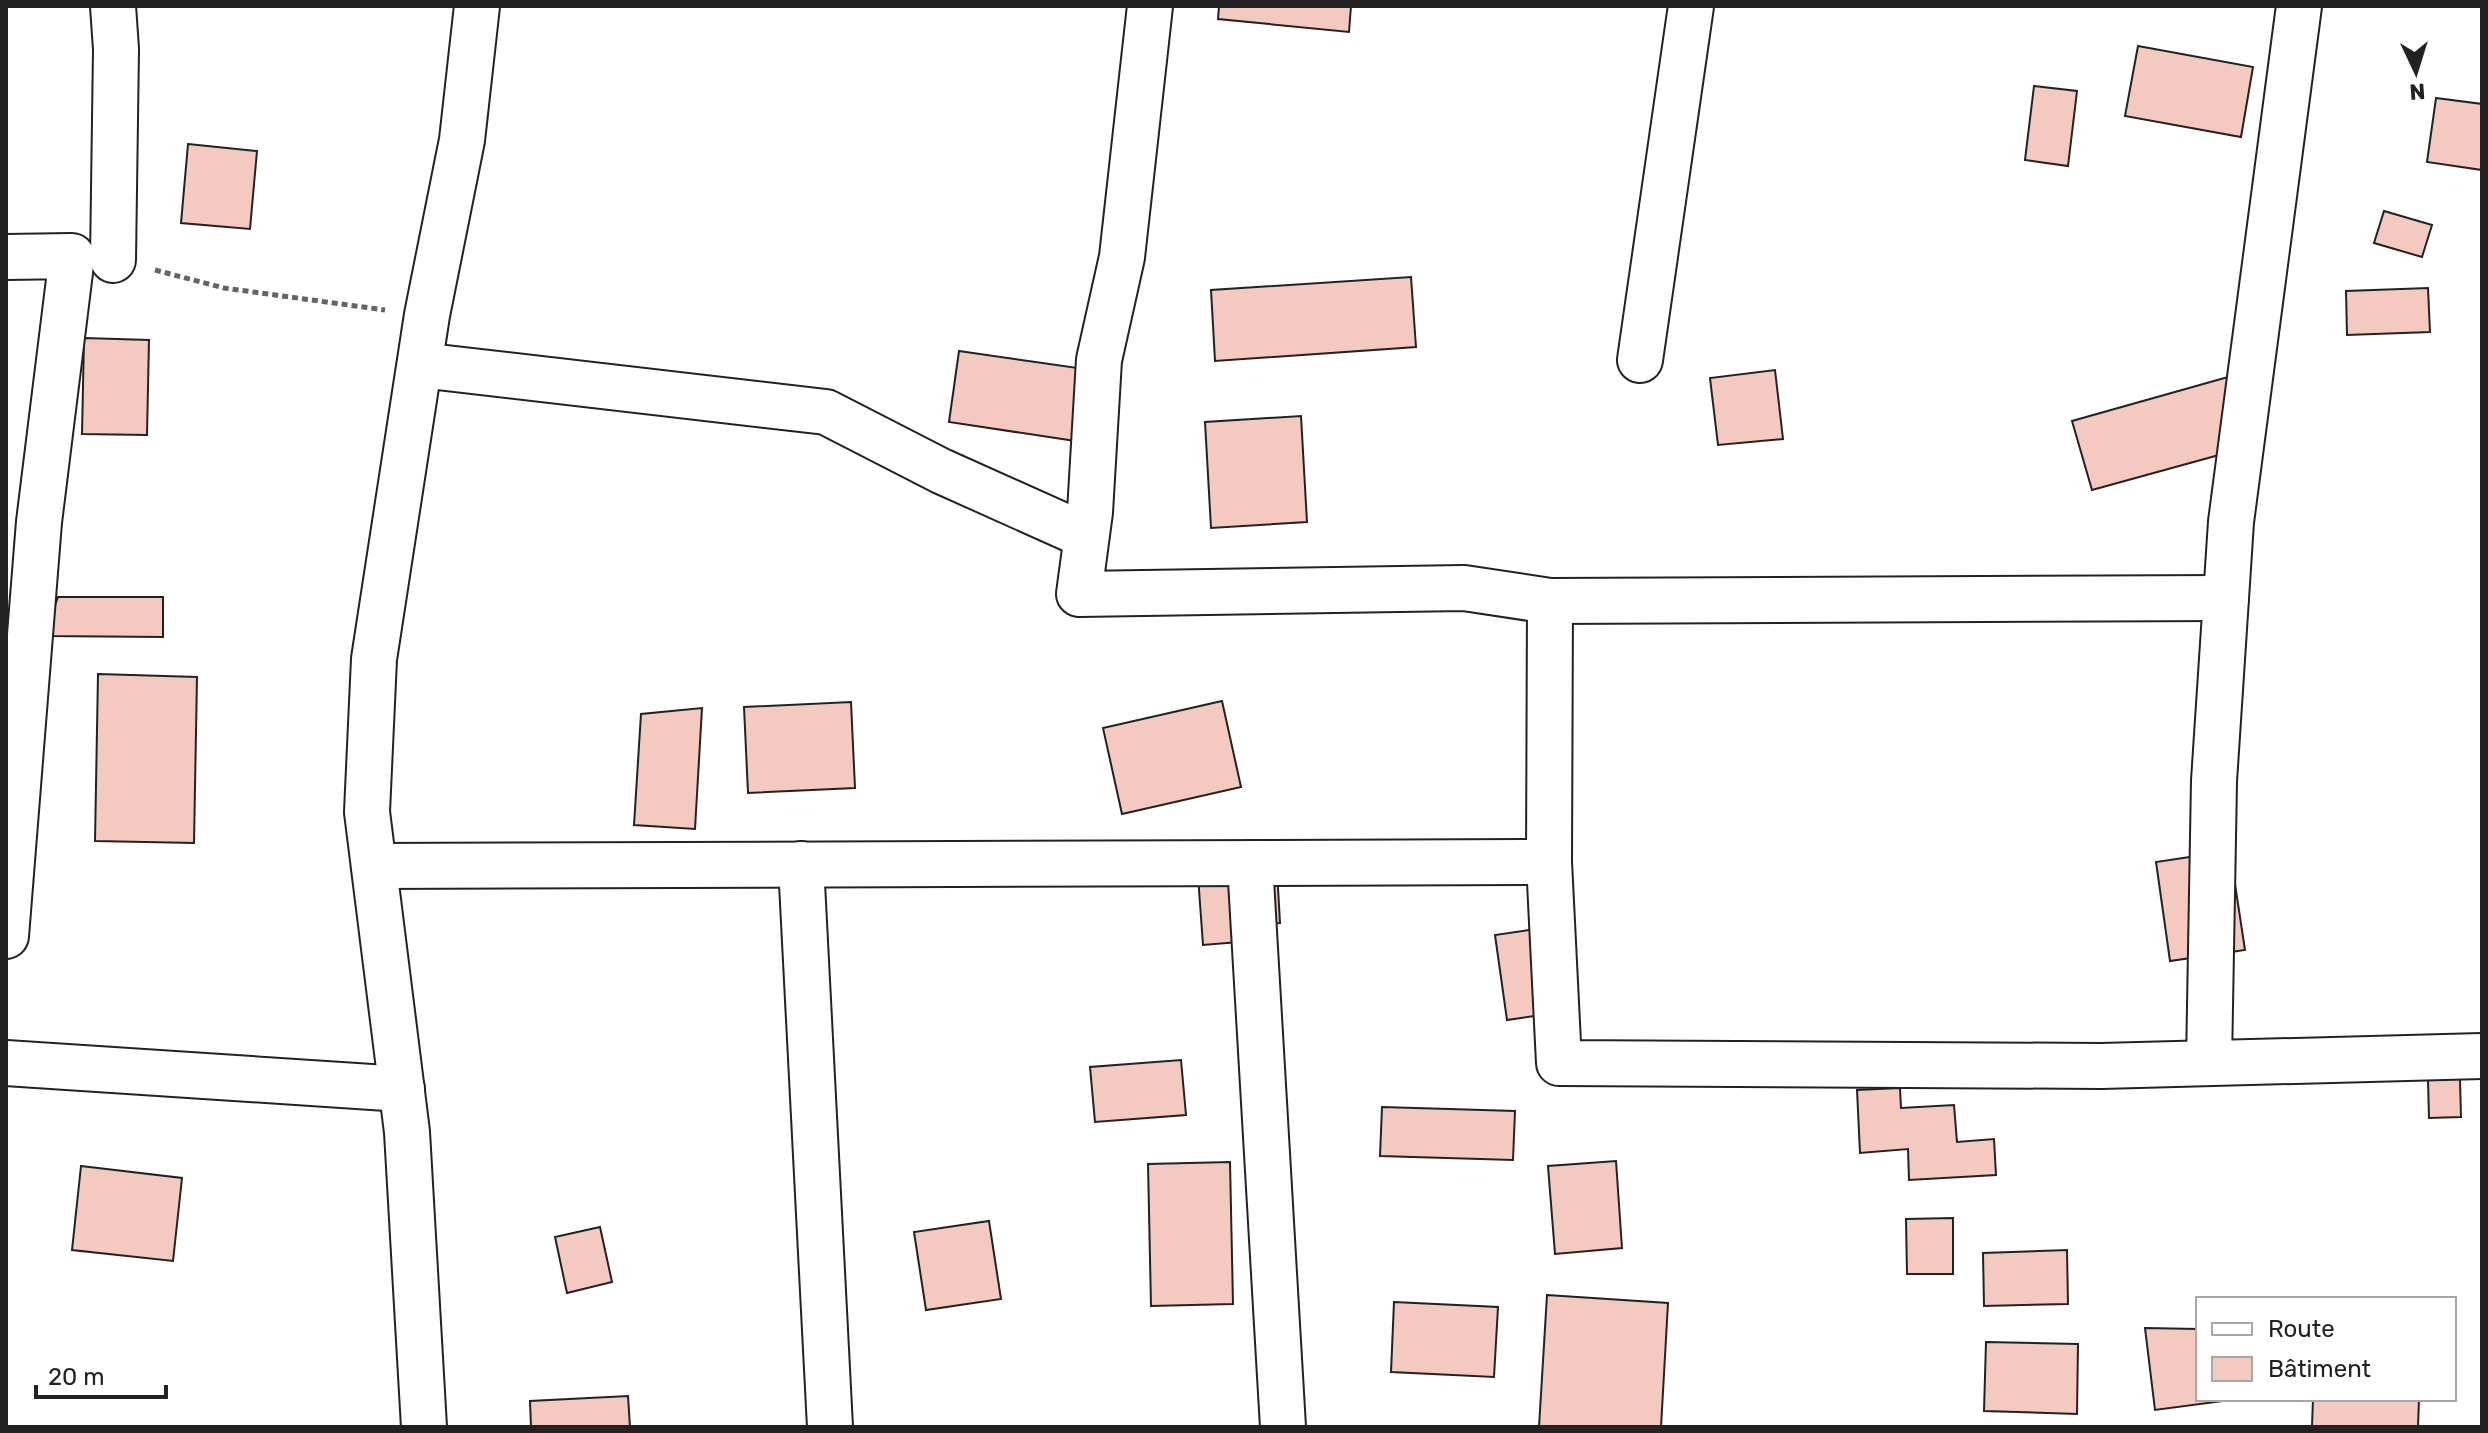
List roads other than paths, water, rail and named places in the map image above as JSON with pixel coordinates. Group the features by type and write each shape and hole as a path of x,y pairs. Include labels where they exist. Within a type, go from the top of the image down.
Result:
{"street":[{"path":"113,6 116,49 113,260"},
{"path":"424,1427 407,1132 367,812 374,659 427,315 462,140 477,6"},
{"path":"1150,6 1122,257 1099,360 1090,512 1079,594 1464,588 1550,601 2226,598"},
{"path":"1640,360 1691,6"},
{"path":"2209,1063 2214,781 2231,522 2299,6"},
{"path":"6,257 72,256 39,522 12,796 6,936"},
{"path":"420,365 826,412 941,471 1086,536"},
{"path":"1550,601 1549,862 1559,1063 2101,1066 2482,1056"},
{"path":"374,866 1549,862"},
{"path":"1250,863 1283,1427"},
{"path":"801,864 830,1427"},
{"path":"6,1063 402,1089"}]}
